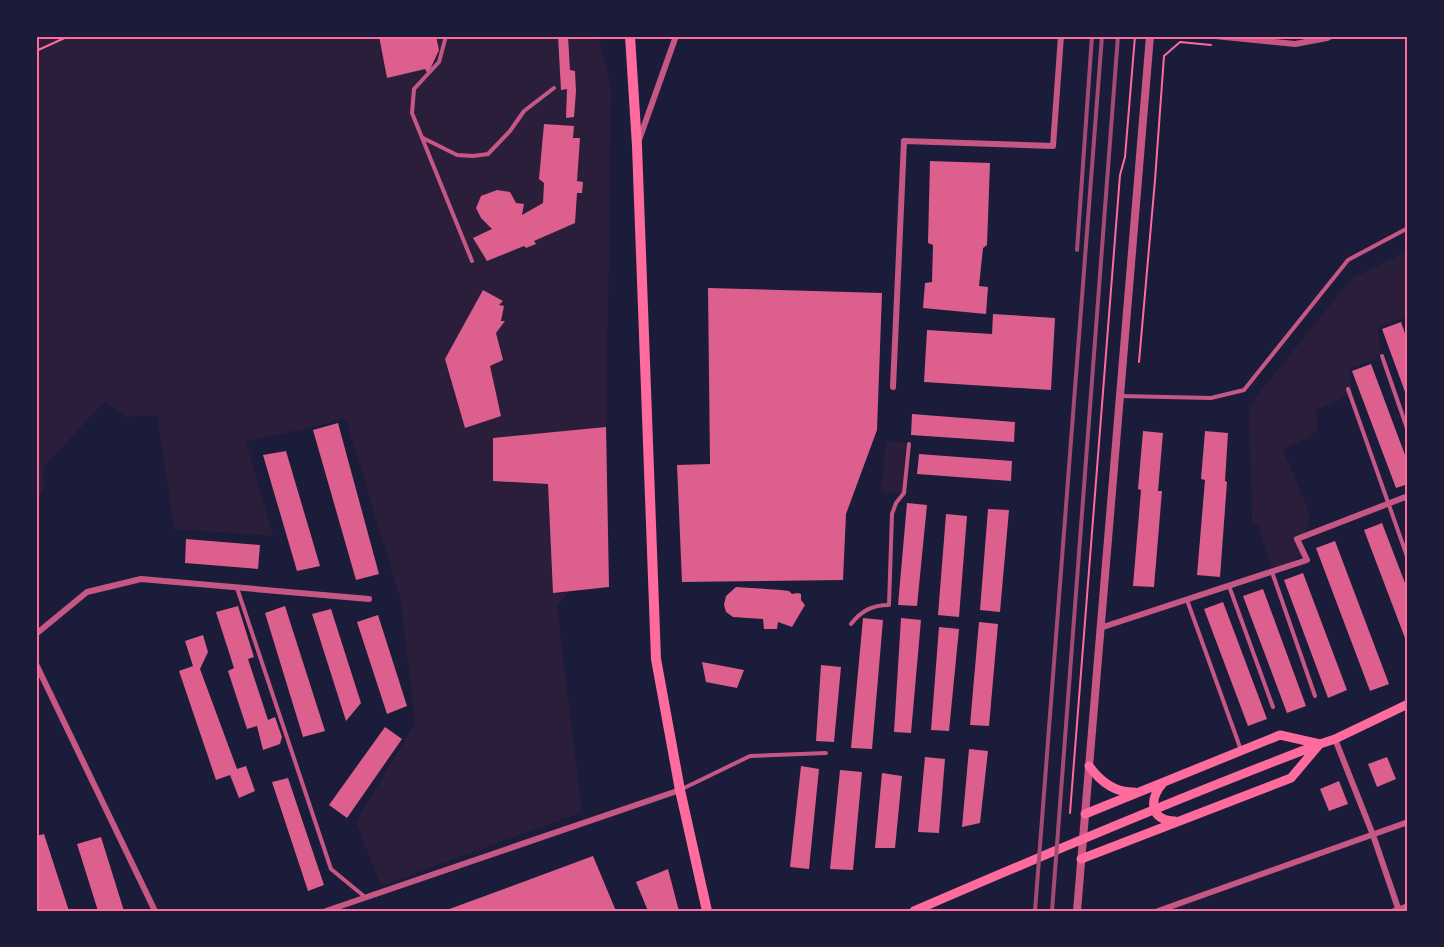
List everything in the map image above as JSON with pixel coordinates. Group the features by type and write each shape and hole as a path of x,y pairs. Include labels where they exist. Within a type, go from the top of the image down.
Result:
{"main road":[{"path":"630,36 637,146 656,659 680,790 707,911"},
{"path":"914,911 1200,790 1335,740 1408,704"},
{"path":"1085,814 1280,735 1320,744"},
{"path":"1081,859 1292,778 1320,744"},
{"path":"1089,766 1111,787 1124,792 1139,792"},
{"path":"1165,781 1154,798 1154,809 1168,821 1179,821"}],"street":[{"path":"637,146 676,36"},
{"path":"893,387 904,141 1053,146 1061,36"},
{"path":"1077,911 1150,36"},
{"path":"1215,36 1295,44 1331,36"},
{"path":"1100,628 1307,560 1297,539 1408,496"},
{"path":"36,634 87,592 141,579 369,599"},
{"path":"36,664 155,911"},
{"path":"1335,740 1373,835 1397,910 1408,906"},
{"path":"326,911 680,790"},
{"path":"1158,911 1408,822"}],"lane":[{"path":"446,36 439,62 414,89 412,113 472,261"},
{"path":"423,137 457,155 488,154 510,131 524,111 554,88"},
{"path":"1120,396 1211,398 1244,390 1348,260 1408,228"},
{"path":"1382,356 1408,431"},
{"path":"1348,389 1408,559"},
{"path":"851,624 858,615 867,610 878,605 889,605 892,514 904,493 909,444"},
{"path":"1271,571 1315,696"},
{"path":"1228,585 1273,707"},
{"path":"237,587 331,869 365,898"},
{"path":"1187,599 1241,750"},
{"path":"680,790 750,756 826,753"}],"path":[{"path":"36,51 69,36"},
{"path":"1070,813 1120,174 1125,157 1135,36"},
{"path":"1139,362 1164,56 1180,42 1213,45"}],"shaded area":[{"path":"36,36 598,36 611,88 606,384 609,587 569,591 557,606 582,812 381,886 356,822 415,723 401,602 346,419 246,442 273,536 174,529 157,415 125,417 105,401 43,468 44,489 36,502"},
{"path":"1408,251 1408,316 1378,328 1381,352 1372,361 1351,368 1349,371 1352,391 1339,400 1316,410 1318,430 1308,438 1283,449 1310,515 1306,533 1295,538 1302,555 1271,569 1259,527 1252,522 1249,406 1351,279"},
{"path":"886,441 906,443 902,493 881,492"}],"building":[{"path":"379,36 436,36 439,50 428,74 425,69 387,78"},
{"path":"558,36 568,36 570,70 575,71 574,117 566,118 567,89 561,90"},
{"path":"544,124 574,126 573,138 580,138 577,181 583,182 582,193 577,193 575,223 534,241 536,244 526,248 524,246 487,261 473,238 492,229 481,218 476,208 481,196 497,190 510,192 516,203 524,204 522,215 543,203 544,183 539,179"},
{"path":"930,161 990,163 987,245 983,248 979,286 988,287 986,314 923,308 925,283 932,282 933,245 928,243"},
{"path":"708,288 882,293 877,430 846,514 843,580 682,582 677,465 710,464"},
{"path":"483,290 503,301 499,305 504,306 501,321 505,321 496,333 503,360 490,366 501,416 465,428 445,359"},
{"path":"993,314 1055,318 1051,390 924,382 927,330 992,334"},
{"path":"1401,322 1408,342 1408,400 1382,329"},
{"path":"1371,364 1408,463 1408,484 1396,488 1352,371"},
{"path":"912,414 1015,422 1014,442 911,435"},
{"path":"338,423 379,574 356,580 313,430"},
{"path":"606,427 609,587 553,593 548,484 493,481 493,438"},
{"path":"1143,431 1163,433 1158,491 1162,491 1154,587 1133,586 1141,490 1138,489"},
{"path":"1205,431 1228,433 1220,577 1197,575 1205,480 1201,479"},
{"path":"286,451 320,566 297,571 263,455"},
{"path":"919,454 1012,461 1011,481 917,474"},
{"path":"907,503 927,505 917,606 898,605"},
{"path":"988,509 1009,510 1000,612 980,610"},
{"path":"946,514 967,516 959,617 938,615"},
{"path":"1382,523 1408,591 1408,646 1364,530"},
{"path":"186,539 260,545 258,569 185,563"},
{"path":"1335,541 1389,684 1370,691 1316,548"},
{"path":"1303,573 1347,690 1328,698 1284,580"},
{"path":"736,587 798,593 801,594 801,600 805,605 792,627 778,622 777,629 764,629 763,619 733,617 726,612 724,605 726,596"},
{"path":"1263,589 1306,706 1287,713 1243,596"},
{"path":"1223,602 1267,719 1248,726 1204,609"},
{"path":"238,606 254,657 248,659 268,720 275,717 282,737 280,744 263,750 257,726 247,729 228,671 234,668 216,612"},
{"path":"285,606 325,731 303,737 265,613"},
{"path":"331,609 361,703 346,721 312,614"},
{"path":"378,615 407,706 387,714 357,622"},
{"path":"863,618 883,620 872,749 851,748"},
{"path":"901,618 921,620 911,733 894,732"},
{"path":"979,622 998,624 989,726 970,725"},
{"path":"939,627 959,629 949,731 931,730"},
{"path":"203,635 208,652 200,669 237,769 246,766 255,791 239,798 230,775 216,780 179,671 193,666 185,641"},
{"path":"702,662 744,670 737,688 706,682"},
{"path":"821,665 841,667 834,742 816,741"},
{"path":"385,727 402,739 347,818 329,805"},
{"path":"969,749 988,751 980,823 962,827"},
{"path":"925,757 945,759 939,833 918,832"},
{"path":"1387,757 1396,779 1377,787 1368,764"},
{"path":"801,766 819,769 809,869 790,867"},
{"path":"840,770 862,772 853,870 830,869"},
{"path":"882,773 902,776 895,848 875,848"},
{"path":"288,778 324,885 308,891 272,782"},
{"path":"1339,781 1348,804 1329,811 1320,789"},
{"path":"44,834 69,911 39,911 36,901 36,836"},
{"path":"101,837 124,911 98,911 77,844"},
{"path":"593,856 616,911 444,911"},
{"path":"668,869 679,911 648,911 636,882"}],"railway":[{"path":"1077,250 1092,36"},
{"path":"1035,911 1102,36"},
{"path":"1052,911 1118,36"}]}
